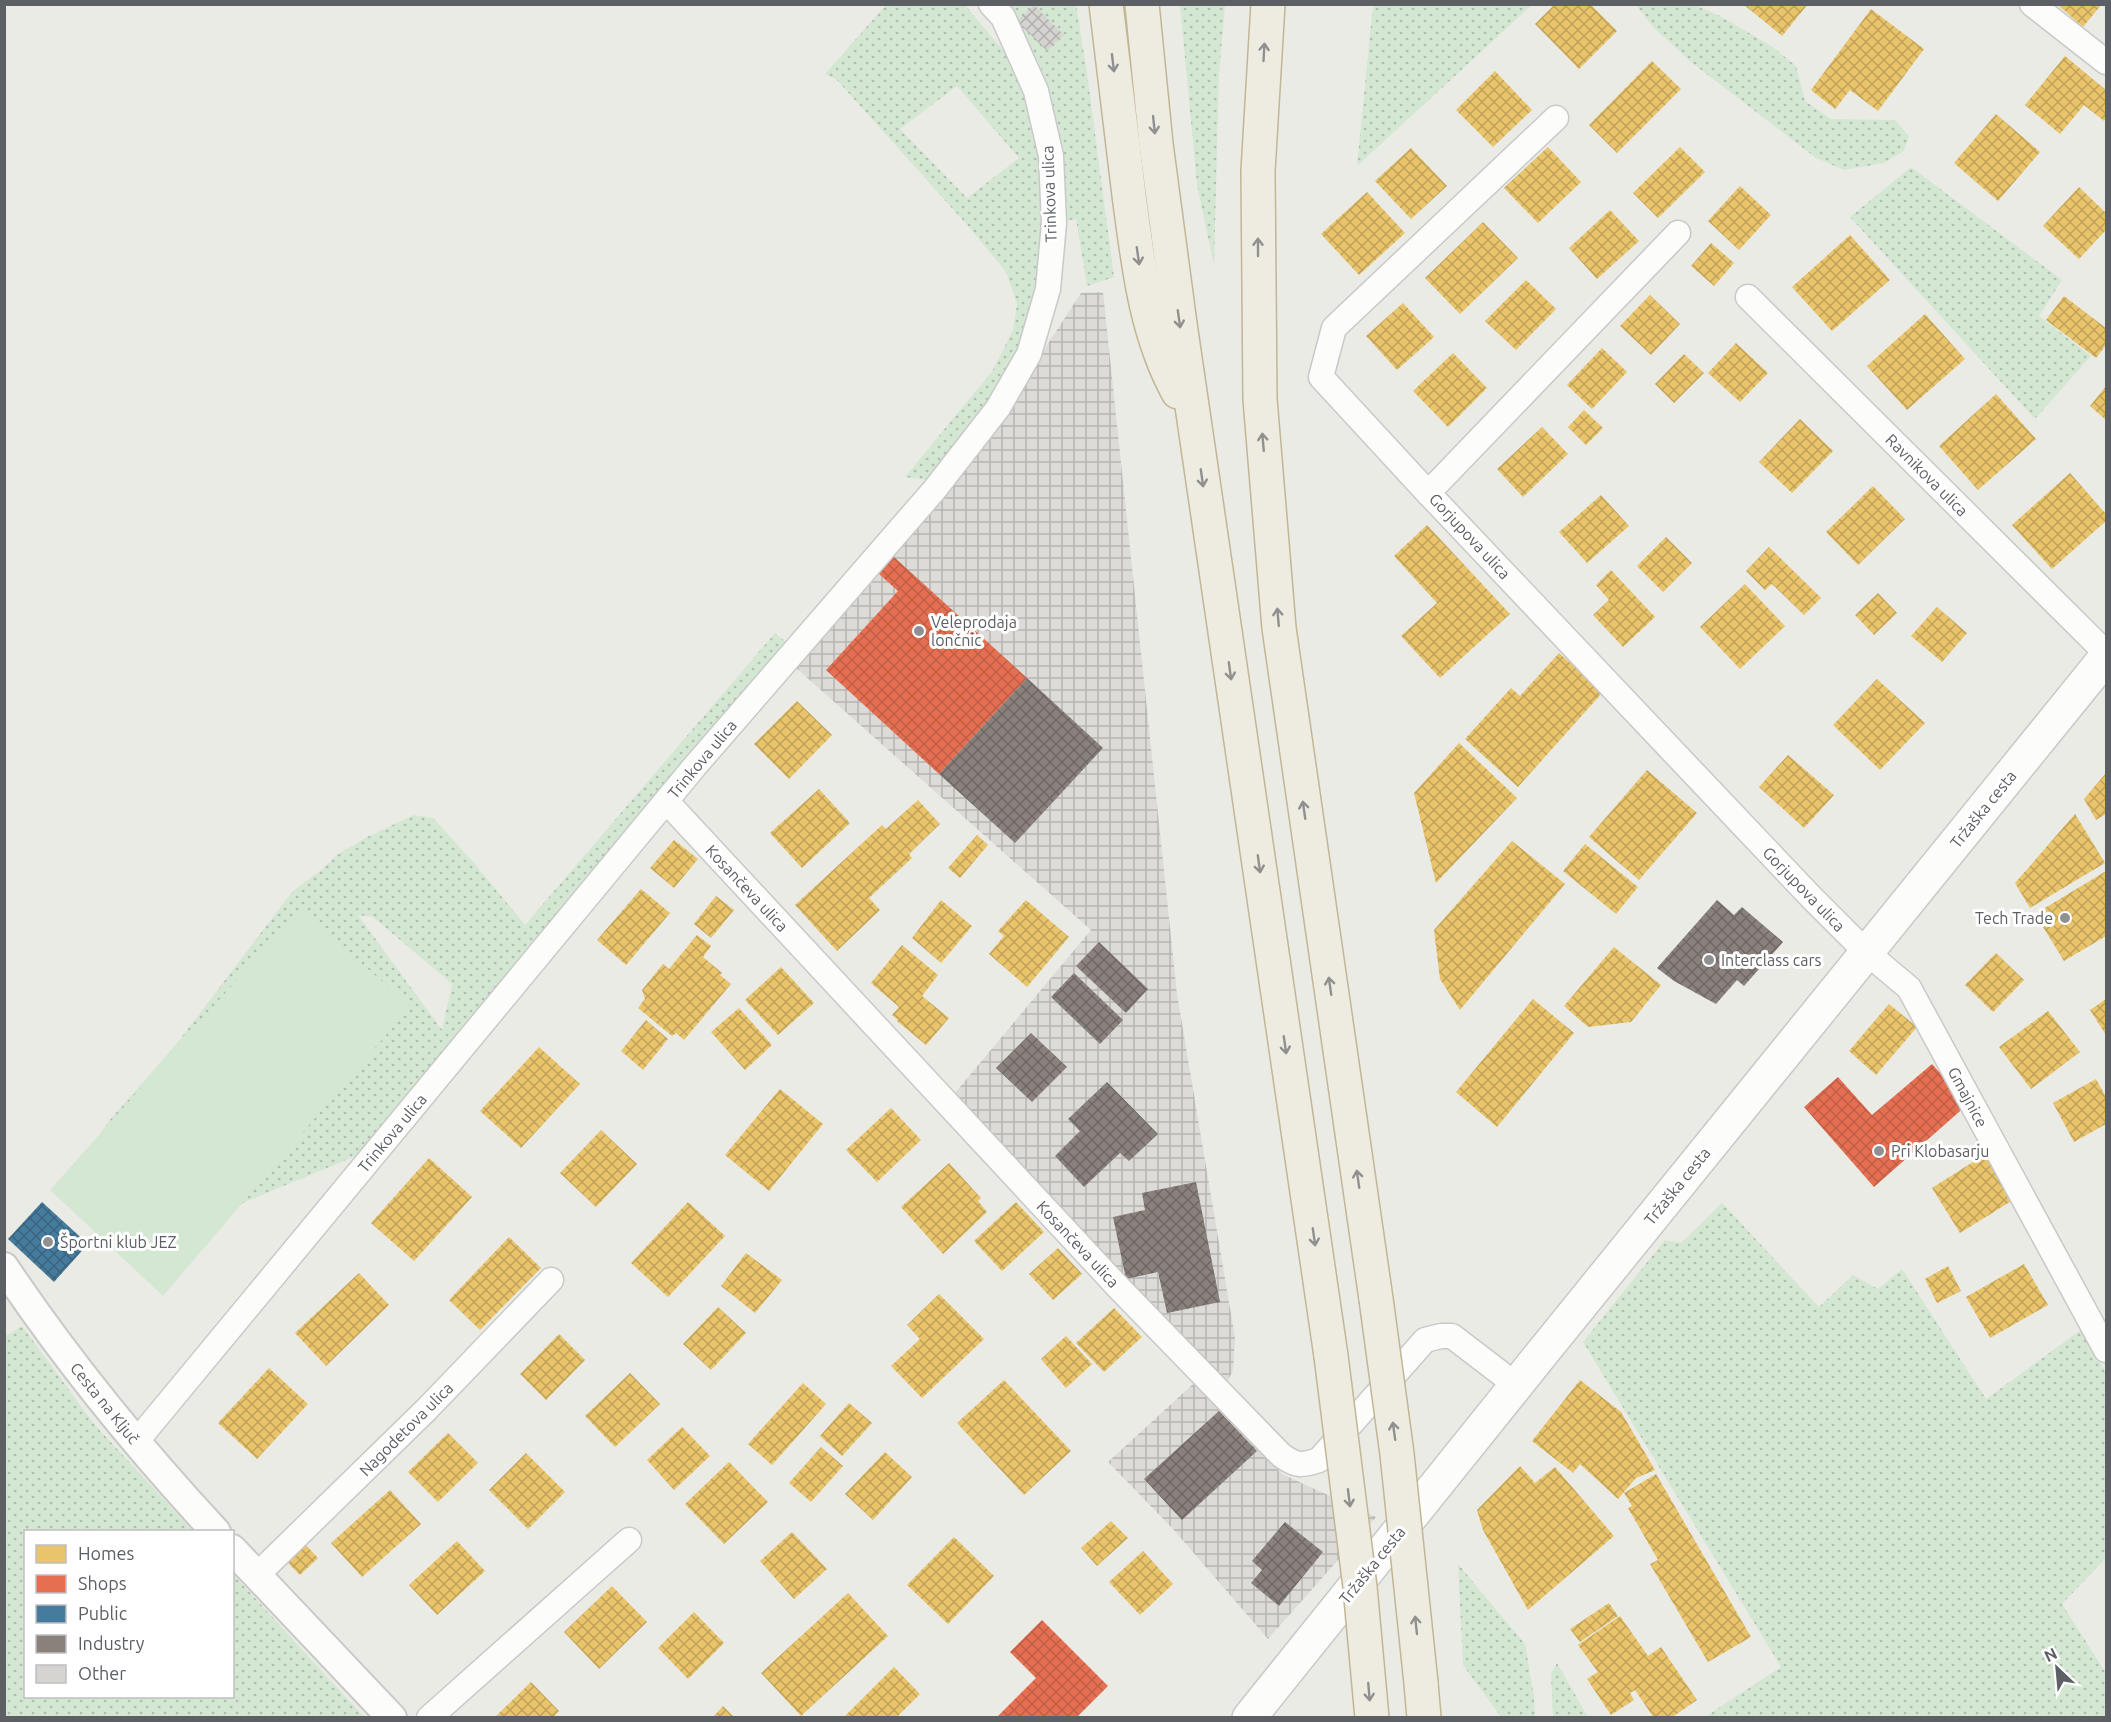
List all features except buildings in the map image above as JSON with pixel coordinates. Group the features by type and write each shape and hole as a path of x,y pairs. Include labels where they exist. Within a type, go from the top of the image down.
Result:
{"highway":[{"path":"1106,4 1142,287 1157,342 1171,379 1194,420"},
{"path":"1142,4 1156,144 1194,420 1331,1356 1360,1587 1372,1718"},
{"path":"1268,4 1258,171 1260,399 1279,628 1397,1454 1424,1718"}],"main road":[{"name":"Tržaška cesta","path":"1249,1718 2106,655"}],"street":[{"name":"Trinkova ulica","path":"136,1442 667,802 695,765 935,489 998,408 1029,354 1048,289 1054,224 1051,156 1036,91 1003,17 991,4"},
{"path":"2032,4 2106,62"},
{"name":"Gorjupova ulica","path":"1556,117 1334,328 1321,377 1428,493 1811,897 1866,952"},
{"path":"1428,493 1678,233"},
{"name":"Ravnikova ulica","path":"1748,297 2106,655"},
{"name":"Kosančeva ulica","path":"667,802 1118,1287 1292,1464 1318,1460 1425,1340 1452,1336 1516,1385"},
{"name":"Gmajnice","path":"1866,952 1909,988 2106,1350"},
{"name":"Cesta na Ključ","path":"4,1267 72,1363 136,1442 214,1530"},
{"name":"Nagodetova ulica","path":"257,1575 427,1409 551,1280"},
{"path":"429,1718 629,1540"},
{"path":"234,1551 392,1718"}],"shaded area":[{"path":"1103,292 1177,994 1235,1338 1233,1370 1224,1389 954,1094 1091,930 796,668 936,501 991,431 1081,293"},
{"path":"1193,1384 1219,1410 1221,1408 1282,1474 1376,1517 1268,1639 1173,1529 1108,1462"}],"green space":[{"path":"886,5 965,5 1007,55 1030,104 1040,161 1044,227 1038,295 1018,352 990,399 927,480 905,477 993,370 1013,330 1017,304 1006,272 969,227 836,79 825,74","holes":["957,86 1019,158 967,198 900,129"]},
{"path":"992,5 1076,5 1114,277 1087,286 1076,219 1064,221 1057,128 1046,82 1038,61 1026,42"},
{"path":"1180,5 1225,5 1219,74 1214,265 1197,185"},
{"path":"1373,5 1532,5 1357,166"},
{"path":"1636,5 1695,5 1720,16 1773,47 1796,66 1805,101 1831,119 1895,120 1909,136 1904,151 1884,163 1844,170 1816,158 1691,62 1653,27"},
{"path":"1911,167 2062,280 2039,316 2091,356 2035,419 1850,217"},
{"path":"775,633 786,642 358,1155 127,1251 66,1183 109,1121 178,1042 292,892 337,855 367,837 414,815 433,818 525,925","holes":["358,915 373,917 452,984 442,1030"]},
{"path":"299,910 411,1006 163,1296 50,1190"},
{"path":"1722,1203 1819,1307 1853,1275 1878,1289 1902,1269 1986,1399 2081,1330 2106,1373 2106,1558 2062,1604 2106,1673 2106,1717 1705,1717 1781,1667 1583,1342 1665,1240 1681,1243"},
{"path":"22,1326 94,1424 192,1530 24,1530 24,1698 234,1698 234,1575 364,1717 5,1717 4,1337"},
{"path":"1458,1564 1525,1644 1535,1717 1501,1717 1463,1665"},
{"path":"1557,1663 1588,1717 1553,1717 1551,1674"}],"place":[{"name":"Veleprodaja lončnic","path":"919,631"},
{"name":"Tech Trade","path":"2065,918"},
{"name":"Interclass cars","path":"1709,960"},
{"name":"Pri Klobasarju","path":"1879,1151"},
{"name":"Športni klub JEZ","path":"48,1242"}]}
